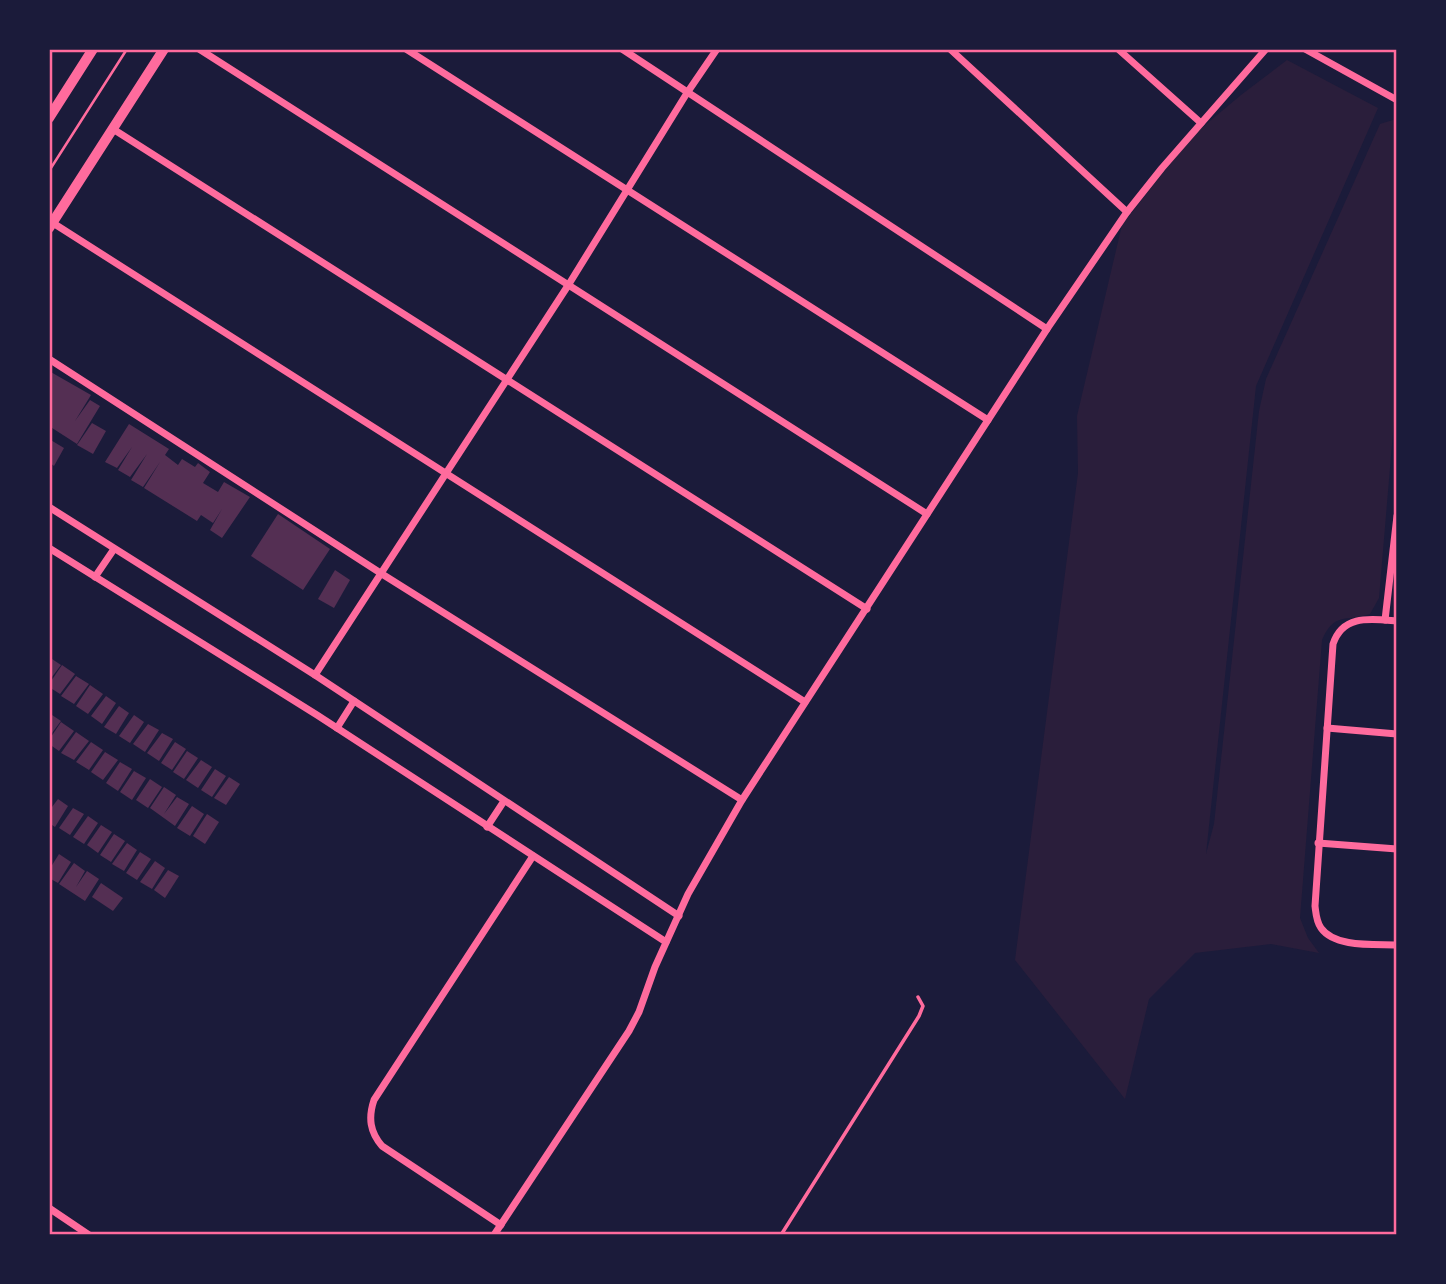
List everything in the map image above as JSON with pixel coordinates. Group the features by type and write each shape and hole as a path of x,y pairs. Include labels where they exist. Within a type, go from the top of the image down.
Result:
{"main road":[{"path":"51,225 164,49"},
{"path":"49,118 90,54"}],"street":[{"path":"79,49 90,54"},
{"path":"199,49 928,514"},
{"path":"406,49 988,419"},
{"path":"622,49 1047,329"},
{"path":"315,675 569,284 717,49"},
{"path":"950,49 1127,212"},
{"path":"1118,49 1201,123"},
{"path":"494,1235 629,1031 688,894 741,800 988,419 1127,212 1266,49"},
{"path":"1305,49 1397,100"},
{"path":"113,129 867,609"},
{"path":"51,225 805,702"},
{"path":"49,359 382,574 741,800"},
{"path":"49,507 315,675 679,916"},
{"path":"1385,620 1397,516"},
{"path":"49,548 337,728 666,942"},
{"path":"95,577 114,549"},
{"path":"1397,621 1360,620 1341,628 1333,644 1315,906 1321,929 1332,937 1352,943 1397,946"},
{"path":"337,728 354,701"},
{"path":"1327,728 1397,734"},
{"path":"487,827 504,801"},
{"path":"1318,843 1397,849"},
{"path":"501,1225 382,1146 372,1130 370,1115 374,1100 533,856"},
{"path":"49,1208 89,1235"}],"lane":[{"path":"780,1235 919,1016 923,1006 918,997"}],"path":[{"path":"49,172 127,49"}],"shaded area":[{"path":"1287,60 1378,108 1256,386 1206,854 1214,824 1259,411 1266,379 1380,124 1396,119 1397,385 1379,598 1370,614 1336,622 1326,631 1322,640 1300,918 1308,938 1319,953 1271,944 1195,953 1149,999 1125,1099 1015,960 1078,473 1077,416 1122,225 1192,136"}],"building":[{"path":"49,371 91,395 75,421 90,400 100,406 77,444 49,426"},
{"path":"92,423 106,431 93,454 77,445"},
{"path":"129,424 169,449 165,455 178,465 182,459 195,467 198,463 210,472 203,483 218,492 224,482 250,497 222,538 210,530 222,509 213,523 201,515 197,521 144,488 160,462 143,487 131,480 147,454 130,477 118,470 132,447 117,468 105,462"},
{"path":"49,439 64,448 54,466 49,462"},
{"path":"278,514 330,549 303,590 251,556"},
{"path":"335,570 350,580 334,608 318,599"},
{"path":"49,657 61,665 49,681"},
{"path":"62,665 75,674 60,694 49,687 49,684"},
{"path":"76,676 89,684 74,704 61,696"},
{"path":"90,685 103,694 88,714 76,706"},
{"path":"106,696 116,703 102,724 91,716"},
{"path":"119,706 129,713 116,734 104,727"},
{"path":"49,713 61,721 49,737"},
{"path":"134,715 144,722 130,743 119,736"},
{"path":"61,722 74,731 59,751 49,744 49,740"},
{"path":"148,724 159,730 145,752 133,744"},
{"path":"76,732 89,741 74,760 61,753"},
{"path":"162,733 173,739 159,761 147,753"},
{"path":"91,742 103,750 89,770 76,762"},
{"path":"175,742 186,749 172,770 161,763"},
{"path":"187,751 198,758 184,779 173,772"},
{"path":"105,752 118,760 103,780 91,772"},
{"path":"201,760 212,767 198,788 186,780"},
{"path":"120,762 132,769 118,791 106,783"},
{"path":"215,769 226,776 212,797 201,790"},
{"path":"134,771 146,778 132,800 120,792"},
{"path":"229,777 240,784 226,805 214,798"},
{"path":"150,779 162,787 148,808 136,800"},
{"path":"164,787 176,795 164,814 177,797 189,804 175,826 150,808"},
{"path":"58,799 68,806 55,827 49,823 49,811"},
{"path":"192,806 204,814 190,836 177,828"},
{"path":"73,808 84,814 70,835 59,828"},
{"path":"207,814 219,822 205,844 193,836"},
{"path":"88,816 98,823 84,844 73,837"},
{"path":"101,825 112,832 98,853 87,845"},
{"path":"114,834 125,841 111,862 100,855"},
{"path":"127,843 137,850 124,871 112,864"},
{"path":"140,852 151,859 137,880 126,873"},
{"path":"59,854 71,862 58,883 49,878 49,870"},
{"path":"155,861 165,868 152,889 140,882"},
{"path":"74,863 85,871 76,887 87,871 99,879 85,901 59,884"},
{"path":"168,870 179,876 165,898 154,890"},
{"path":"101,883 123,898 113,911 92,897"}]}
